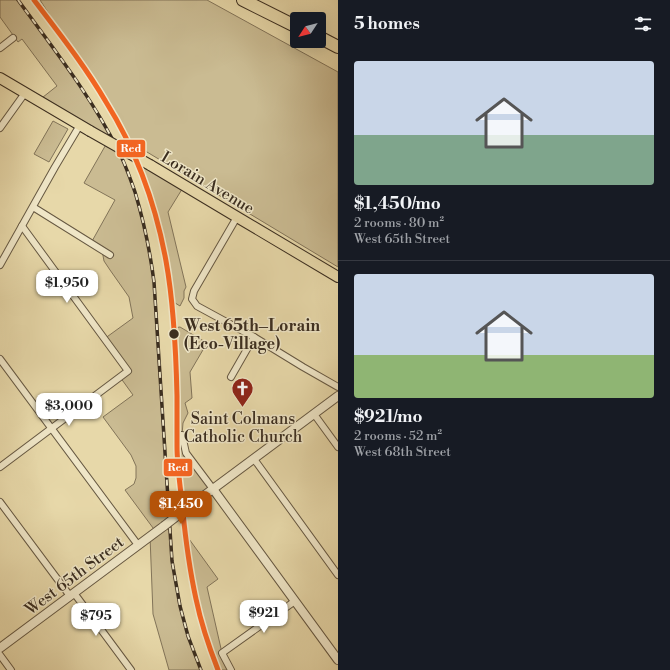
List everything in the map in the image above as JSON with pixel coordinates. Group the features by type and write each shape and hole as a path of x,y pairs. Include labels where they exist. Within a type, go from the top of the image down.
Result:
{"highway":[{"path":"243,0 290,24"},
{"path":"326,41 338,47"}],"main road":[{"name":"Lorain Avenue","path":"0,78 338,277"}],"street":[{"path":"0,48 13,38"},
{"path":"0,128 25,93"},
{"path":"0,265 80,125"},
{"path":"33,207 110,255"},
{"path":"237,217 194,291 192,299 198,306 254,337 302,367 338,387"},
{"path":"0,467 128,371 22,226"},
{"path":"231,377 254,337"},
{"path":"0,359 138,545"},
{"name":"West 65th Street","path":"0,648 338,396"},
{"path":"314,414 338,446"},
{"path":"182,435 186,453 338,660"},
{"path":"254,459 338,575"},
{"path":"0,502 131,670"},
{"path":"231,670 222,653 295,601"},
{"path":"0,655 11,670"}],"shaded area":[{"path":"0,0 18,0 84,91 118,150 137,197 146,231 154,282 172,561 180,606 188,636 201,670 169,670 153,614 150,536 156,532 125,490 134,484 136,478 136,466 131,455 103,417 133,395 120,377 127,371 104,339 133,318 129,297 104,261 102,250 91,243 115,200 84,183 108,141 38,101 57,86 22,39 18,42 0,17"},
{"path":"40,0 207,0 290,46 290,48 294,48 338,72 338,267 132,143"},
{"path":"53,121 68,129 49,162 34,154"},
{"path":"134,157 184,186 168,212 186,287 184,291 184,298 180,306 172,301 164,249 158,225 147,190"},
{"path":"180,327 207,343 190,372 192,398 185,403 188,413 183,423 182,435 186,453 213,489 183,512 177,446 174,328"},
{"path":"184,532 218,579 207,587 222,653 231,670 218,670 210,647 196,599"}],"railway":[{"path":"18,0 84,91 96,111 123,160 138,203 151,259 154,282 172,561 180,606 188,636 201,670"}],"transit line":[{"name":"Red","path":"34,0 81,63 117,120 136,159 157,220 169,278 173,311 177,379 177,446 184,527 200,617 218,670"}],"place":[{"name":"West 65th–Lorain (Eco-Village)","path":"174,334"},
{"name":"Saint Colmans Catholic Church","path":"243,408"}]}
